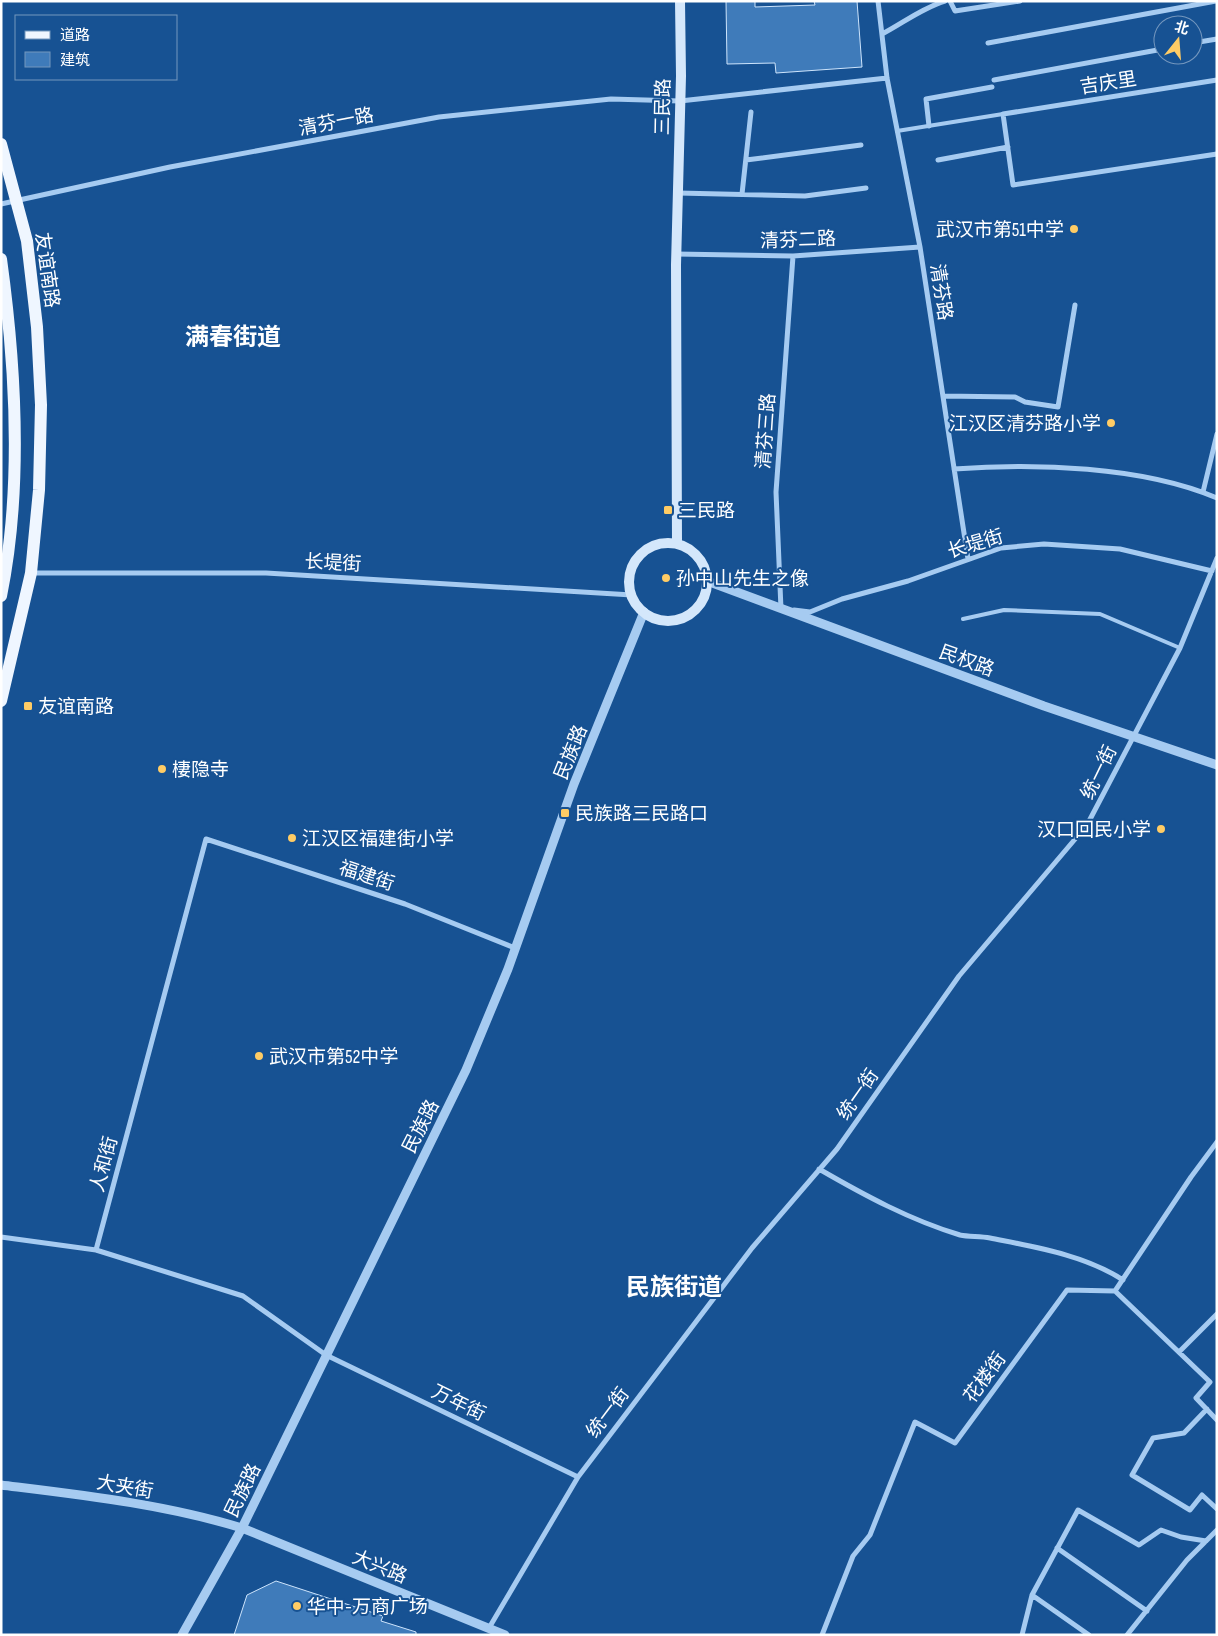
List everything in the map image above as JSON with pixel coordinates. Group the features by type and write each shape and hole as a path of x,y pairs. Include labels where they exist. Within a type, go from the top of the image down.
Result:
{"main road":[{"name":"三民路","path":"677,544 676,254 680,101 680,1"},
{"name":"友谊南路","path":"1,144 27,240 35,308 41,405 39,490 31,573 1,701"},
{"path":"1,259 10,326 15,400 1,596"},
{"path":"664,543 677,544 697,555 706,570 707,581 707,591 701,604 691,614 672,621 658,620 644,612 632,595 629,582 632,568 638,557 648,548 664,543"}],"street":[{"name":"清芬路","path":"878,1 887,78 920,247 968,559"},
{"path":"882,34 916,16 926,7 945,1"},
{"path":"950,1 955,11 1020,1"},
{"path":"988,43 1216,1"},
{"path":"1203,41 1217,39"},
{"path":"994,80 1153,51"},
{"name":"清芬一路","path":"1,204 170,167 439,117 611,99 680,101 887,78"},
{"name":"吉庆里","path":"1003,114 1217,80"},
{"path":"929,126 926,99 992,88"},
{"path":"742,194 751,112"},
{"path":"1003,114 1013,185 1217,154"},
{"path":"746,160 861,145"},
{"path":"938,160 1008,148"},
{"path":"678,193 805,196 866,188"},
{"name":"清芬二路","path":"676,254 793,256 920,247"},
{"name":"清芬三路","path":"781,609 776,492 793,256"},
{"path":"943,396 1015,397 1025,402 1058,407 1074,305"},
{"path":"1203,492 1217,434"},
{"path":"954,469 999,466 1116,472 1203,492 1217,498"},
{"name":"长堤街","path":"781,609 810,612 842,599 908,580 1001,548 1044,544 1120,548 1212,571"},
{"name":"统一街","path":"489,1628 578,1477 752,1248 837,1149 959,976 1087,824 1180,648 1217,558"},
{"name":"长堤街","path":"31,573 266,573 632,595"},
{"name":"民权路","path":"707,581 1132,736 1217,765"},
{"name":"民族路","path":"182,1635 242,1528 466,1070 515,948 574,784 644,612"},
{"name":"福建街","path":"206,839 405,904 515,948"},
{"name":"人和街","path":"96,1250 206,839"},
{"path":"1217,1142 1191,1177 1115,1291 1210,1382 1196,1398 1217,1420"},
{"path":"819,1169 858,1192 924,1222 961,1235 987,1238 1071,1258 1104,1268 1123,1280"},
{"path":"1,1237 96,1250 243,1296 326,1355"},
{"name":"花楼街","path":"822,1635 853,1556 870,1535 915,1422 955,1443 1067,1290 1115,1291"},
{"path":"1179,1352 1217,1314"},
{"name":"万年街","path":"326,1355 578,1477"},
{"path":"1207,1409 1184,1433 1153,1438 1132,1475 1190,1510 1202,1495 1217,1509"},
{"name":"大夹街","path":"1,1485 99,1497 207,1518 242,1528"},
{"path":"1022,1635 1032,1595 1078,1510 1139,1545 1161,1530 1181,1537 1206,1541"},
{"name":"大兴路","path":"242,1528 505,1635"},
{"path":"1128,1635 1187,1560 1217,1530"},
{"path":"1057,1548 1147,1611"},
{"path":"1032,1595 1089,1635"},
{"path":"1076,1635 1078,1628"}],"lane":[{"path":"897,131 1003,114"},
{"path":"963,619 1004,610 1100,614 1180,648"}],"building":[{"path":"726,1 755,1 755,7 815,5 814,1 857,1 862,67 776,73 775,63 727,64"},
{"name":"华中-万商广场","path":"276,1581 383,1616 381,1621 416,1632 416,1635 234,1635 247,1595"}],"place":[{"name":"武汉市第51中学","path":"1074,229"},
{"name":"江汉区清芬路小学","path":"1111,423"},
{"name":"三民路","path":"668,510"},
{"name":"孙中山先生之像","path":"666,578"},
{"name":"友谊南路","path":"28,706"},
{"name":"棲隐寺","path":"162,769"},
{"name":"民族路三民路口","path":"565,813"},
{"name":"汉口回民小学","path":"1161,829"},
{"name":"江汉区福建街小学","path":"292,838"},
{"name":"武汉市第52中学","path":"259,1056"},
{"name":"华中-万商广场","path":"297,1606"}],"district":[{"name":"满春街道","path":"233,337"},
{"name":"民族街道","path":"674,1287"}]}
